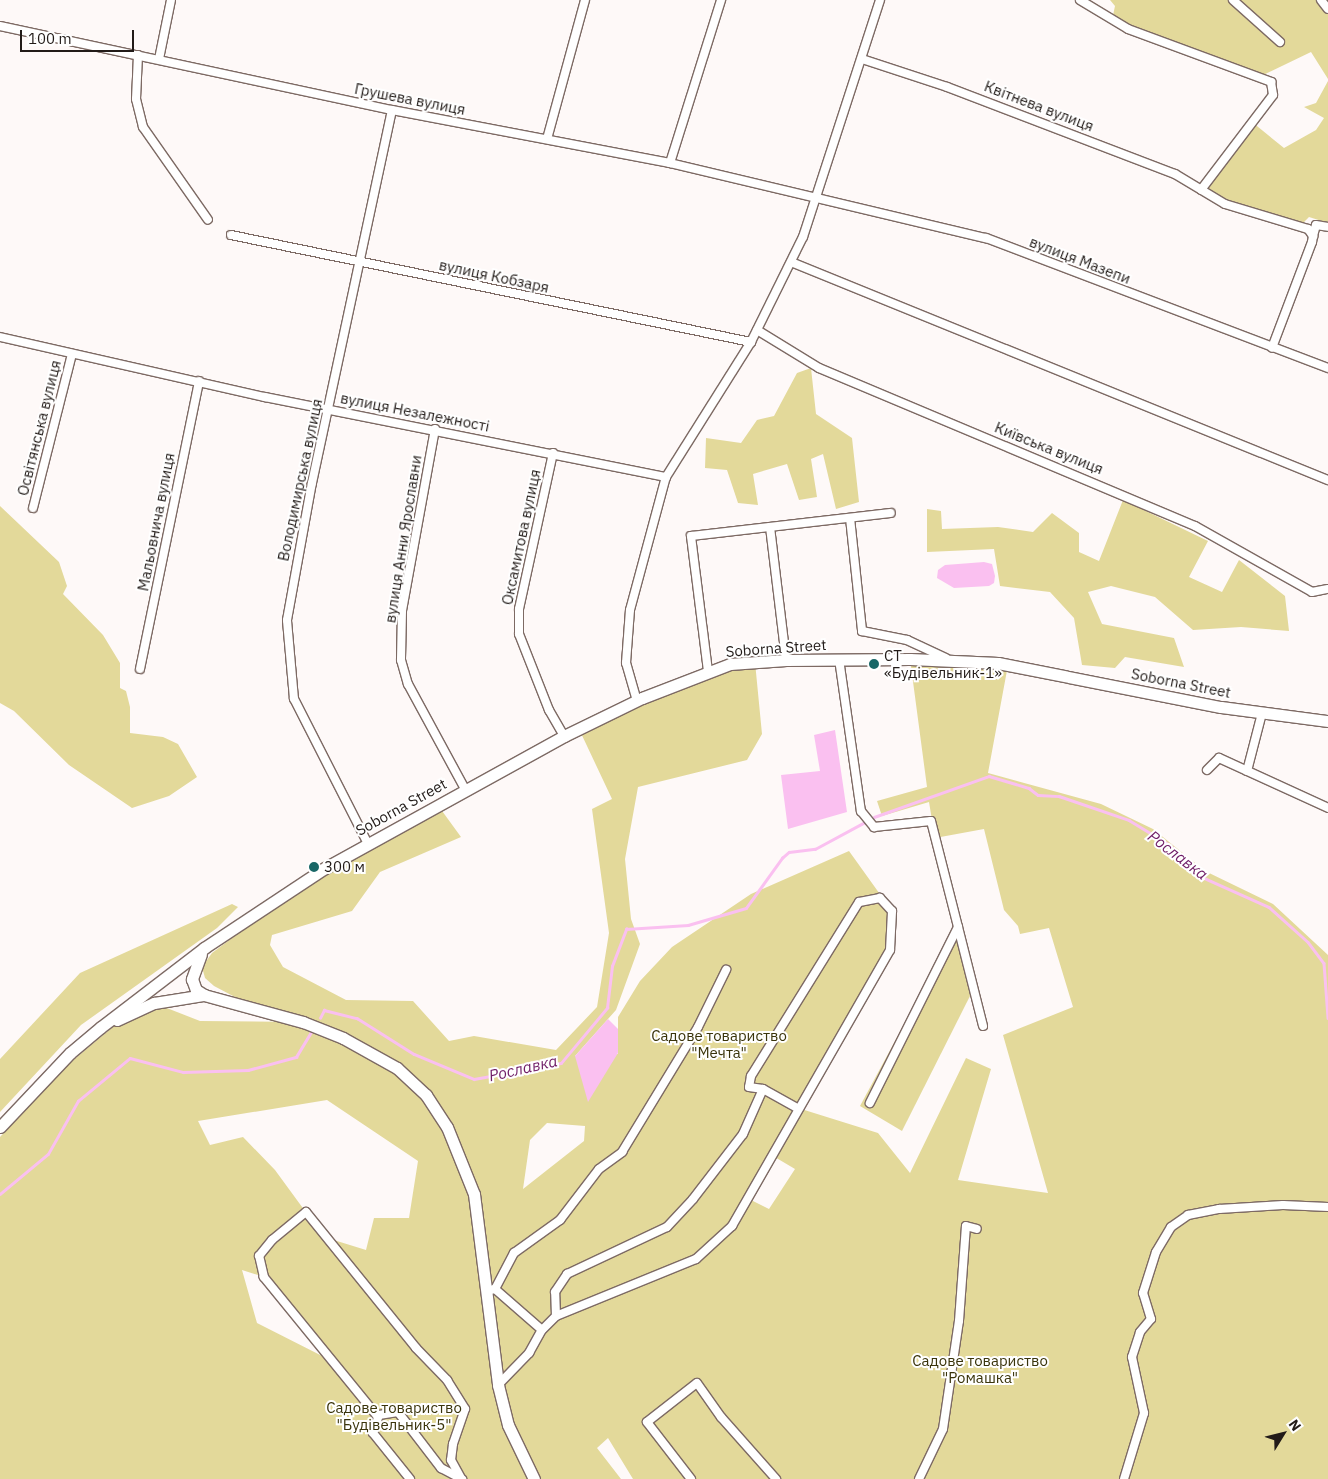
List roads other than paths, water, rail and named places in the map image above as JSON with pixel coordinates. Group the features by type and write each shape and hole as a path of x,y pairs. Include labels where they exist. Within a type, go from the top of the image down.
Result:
{"street":[{"path":"159,59 171,0"},
{"path":"547,140 585,0"},
{"path":"670,163 721,0"},
{"path":"637,701 626,664 630,610 666,477 751,342 809,224 816,196 880,0"},
{"path":"1080,0 1128,29 1271,82 1273,95 1201,190"},
{"path":"1233,0 1280,42"},
{"path":"1321,0 1328,9"},
{"name":"Грушева вулиця","path":"0,26 392,110 670,163 816,196"},
{"path":"138,55 136,99 143,127 208,220"},
{"name":"Квітнева вулиця","path":"862,59 948,86 1104,146 1175,174 1225,204 1308,229 1313,236"},
{"name":"Володимирська вулиця","path":"367,842 294,699 287,645 292,587 358,262 392,110"},
{"name":"вулиця Мазепи","path":"816,196 986,238 1328,368"},
{"path":"1272,348 1316,225 1328,226"},
{"name":"вулиця Кобзаря","path":"231,235 751,342"},
{"path":"791,262 1328,480"},
{"name":"Київська вулиця","path":"757,330 819,368 1195,526 1312,592 1328,589"},
{"name":"вулиця Незалежності","path":"0,337 329,409 666,477"},
{"name":"Освітянська вулиця","path":"33,508 72,354"},
{"name":"Мальовнича вулиця","path":"140,669 199,381"},
{"name":"вулиця Анни Ярославни","path":"435,429 402,611 401,660 408,684 465,789"},
{"name":"Оксамитова вулиця","path":"553,453 519,610 519,634 549,710 564,736"},
{"path":"708,671 691,536 891,513"},
{"path":"850,518 862,631 907,640 950,660"},
{"path":"770,527 786,660"},
{"path":"839,659 861,811 874,827 931,821 983,1026"},
{"name":"Soborna Street","path":"102,1026 204,948 367,842 564,736 637,701 708,671 730,664 839,659 950,660 998,663 1262,712 1328,721"},
{"path":"1247,771 1262,712"},
{"path":"1208,770 1219,758 1328,808"},
{"path":"498,1385 529,1353 542,1330 556,1316 696,1259 718,1242 749,1199 797,1108 890,950 892,911 880,898 859,902 751,1076 749,1087 763,1089 797,1108"},
{"path":"870,1103 958,927"},
{"path":"204,948 195,962 192,979 196,990 204,995 303,1022 344,1038 398,1068 426,1095 447,1126 474,1194 490,1290 498,1385 508,1425 534,1479"},
{"path":"490,1290 514,1253 560,1220 599,1169 622,1152 698,1028 726,970"},
{"path":"0,1127 70,1053 102,1026 154,1003 204,995"},
{"path":"556,1316 555,1292 567,1274 667,1227 693,1199 743,1134 763,1089"},
{"path":"1124,1479 1144,1414 1132,1357 1140,1332 1151,1319 1143,1293 1156,1252 1171,1227 1188,1215 1218,1209 1283,1205 1328,1207"},
{"path":"378,1417 264,1277 259,1256 272,1240 306,1212 410,1340 447,1380 465,1410 453,1444 451,1460 462,1479"},
{"path":"919,1479 942,1429 959,1321 966,1226 977,1229"},
{"path":"490,1290 542,1330"},
{"path":"691,1479 647,1422 697,1383 721,1417 776,1479"},
{"path":"378,1417 398,1412 441,1468 462,1479"},
{"path":"378,1417 373,1433 406,1477"}],"waterway":[{"name":"Рославка","path":"874,817 989,776 1029,788 1038,795 1059,796 1129,820 1170,845 1204,878 1269,907 1308,942 1324,963 1328,1018"},
{"name":"Рославка","path":"320,1018 324,1010 357,1018 414,1054 474,1079 561,1063 607,1008 612,966 626,929 688,925 746,908 782,858 789,852 815,849 863,823"},
{"name":"Рославка","path":"0,1194 48,1154 78,1101 130,1058 183,1072 248,1070 296,1057 313,1029"}],"place":[{"name":"СТ «Будівельник-1»","path":"874,664"},
{"name":"300 м","path":"314,867"}],"park label":[{"name":"Садове товариство \"Мечта\"","path":"719,1044"},
{"name":"Садове товариство \"Ромашка\"","path":"980,1368"},
{"name":"Садове товариство \"Будівельник-5\"","path":"394,1416"}]}
